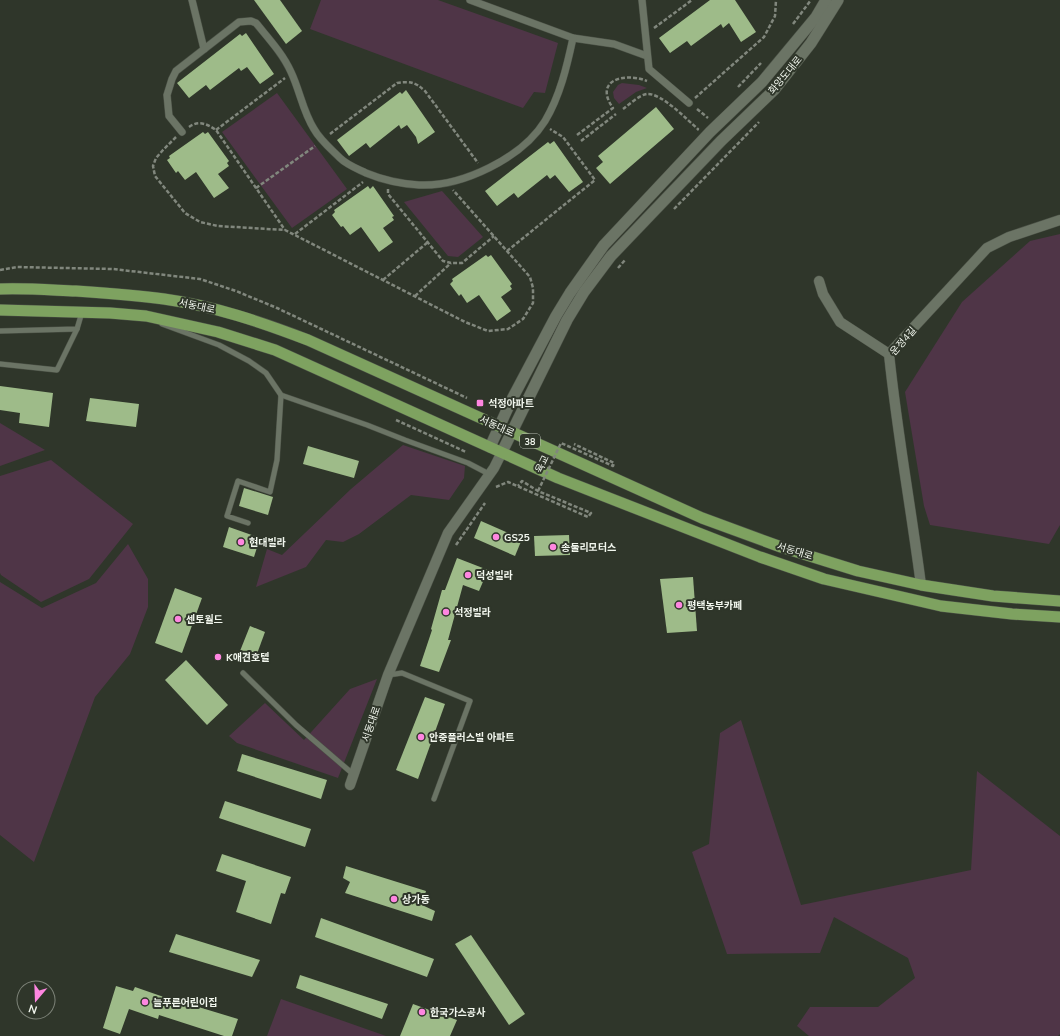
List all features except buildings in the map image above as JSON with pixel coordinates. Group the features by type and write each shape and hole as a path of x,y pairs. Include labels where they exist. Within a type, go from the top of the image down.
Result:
{"main road":[{"name":"서동대로","path":"0,289 28,288 124,294 158,298 209,308 259,322 314,343 709,521 781,547 858,570 921,585 993,596 1060,601"},
{"name":"서동대로","path":"0,310 82,312 146,316 218,332 275,350 558,478 760,557 824,579 941,606 1012,614 1060,617"}],"street":[{"path":"192,0 204,49"},
{"path":"470,0 573,38 614,44 647,56"},
{"path":"642,0 649,69 689,103"},
{"name":"화양도대로","path":"490,447 556,316 604,245 710,132 762,82 816,17 826,0"},
{"name":"화양도대로","path":"502,452 567,320 584,292 611,256 721,141 774,90 811,43 838,0"},
{"path":"182,132 169,116 167,95 176,71 239,22 251,21 256,23 283,57 292,73 306,115 314,129 322,140 342,160 372,175 388,180 420,185 464,178 490,167 515,152 531,138 542,125 554,103 566,67 573,38"},
{"name":"운정4길","path":"921,585 893,393 889,354 987,248 1009,237 1060,220"},
{"path":"819,281 823,294 840,322 889,354"},
{"name":"서동대로","path":"350,785 388,676 448,533 494,468 502,452"}],"lane":[{"path":"0,364 57,370 77,329 82,312"},
{"path":"146,316 170,327 219,345 249,361 266,373 281,395 468,463 489,474"},
{"path":"0,332 77,329"},
{"path":"248,523 227,516 238,481 270,492 277,460 281,395"},
{"path":"243,673 296,725 353,774"},
{"path":"388,676 402,673 470,701 434,799"}],"path":[{"path":"646,34 692,0"},
{"path":"708,118 689,103 764,37 775,16 776,0"},
{"path":"793,24 811,0"},
{"path":"734,91 765,58"},
{"path":"216,130 292,73"},
{"path":"577,136 613,108 608,100 607,94 613,81 623,77 631,77 645,80 655,85 660,79"},
{"path":"322,140 397,83 408,82 417,84 425,92 483,170"},
{"path":"623,109 642,96 647,94 656,95 698,129"},
{"path":"581,141 616,114"},
{"path":"285,230 216,130 209,125 201,122 193,124 162,150 156,158 153,166 156,176 185,213 200,222 218,226 285,230 465,322 488,331 508,330 523,319 533,303 533,288 530,277 446,182"},
{"path":"507,251 595,180 563,137 542,125"},
{"path":"669,214 753,129"},
{"path":"256,188 311,148"},
{"path":"295,234 372,175"},
{"path":"388,180 388,194 443,261 462,263 494,236"},
{"path":"383,280 428,242"},
{"path":"614,272 629,256"},
{"path":"415,296 451,263"},
{"path":"0,270 17,267"},
{"path":"396,420 471,454"},
{"name":"육교","path":"538,491 561,443 613,466 614,463 574,444"},
{"path":"492,492 496,486 508,482 588,517 591,513 538,491 522,481 518,486"},
{"path":"453,549 488,499"}],"shaded area":[{"path":"321,0 438,0 558,43 545,93 534,92 523,108 310,29"},
{"path":"622,83 639,85 647,88 636,92 619,104 614,98 613,92 618,85"},
{"path":"277,93 347,189 292,228 222,132"},
{"path":"442,191 483,237 458,257 448,256 404,202"},
{"path":"1060,234 1060,525 1049,544 930,525 924,506 905,392 962,302 1030,241"},
{"path":"0,423 45,450 0,466"},
{"path":"403,445 465,466 464,478 449,500 411,495 359,534 343,542 326,540 306,567 256,587 267,549 282,555 351,489"},
{"path":"51,460 133,524 89,579 41,602 0,573 0,476"},
{"path":"128,544 148,579 148,607 130,654 95,697 34,862 0,835 0,582 42,608 96,583"},
{"path":"377,679 338,778 237,743 229,736 265,703 304,740 350,689"},
{"path":"741,720 801,905 971,870 977,771 1060,836 1060,1034 1058,1036 809,1036 797,1026 810,1007 878,1007 915,978 908,958 834,917 820,953 727,954 692,852 709,844 720,733"},
{"path":"281,999 386,1036 267,1036"}],"place":[{"name":"석정아파트","path":"480,403"},
{"name":"GS25","path":"496,537"},
{"name":"현대빌라","path":"241,542"},
{"name":"송둘리모터스","path":"553,547"},
{"name":"덕성빌라","path":"468,575"},
{"name":"평택농부카페","path":"679,605"},
{"name":"석정빌라","path":"446,612"},
{"name":"센토월드","path":"178,619"},
{"name":"K애견호텔","path":"218,657"},
{"name":"안중플러스빌 아파트","path":"421,737"},
{"name":"상가동","path":"394,899"},
{"name":"늘푸른어린이집","path":"145,1002"},
{"name":"한국가스공사","path":"422,1012"}]}
